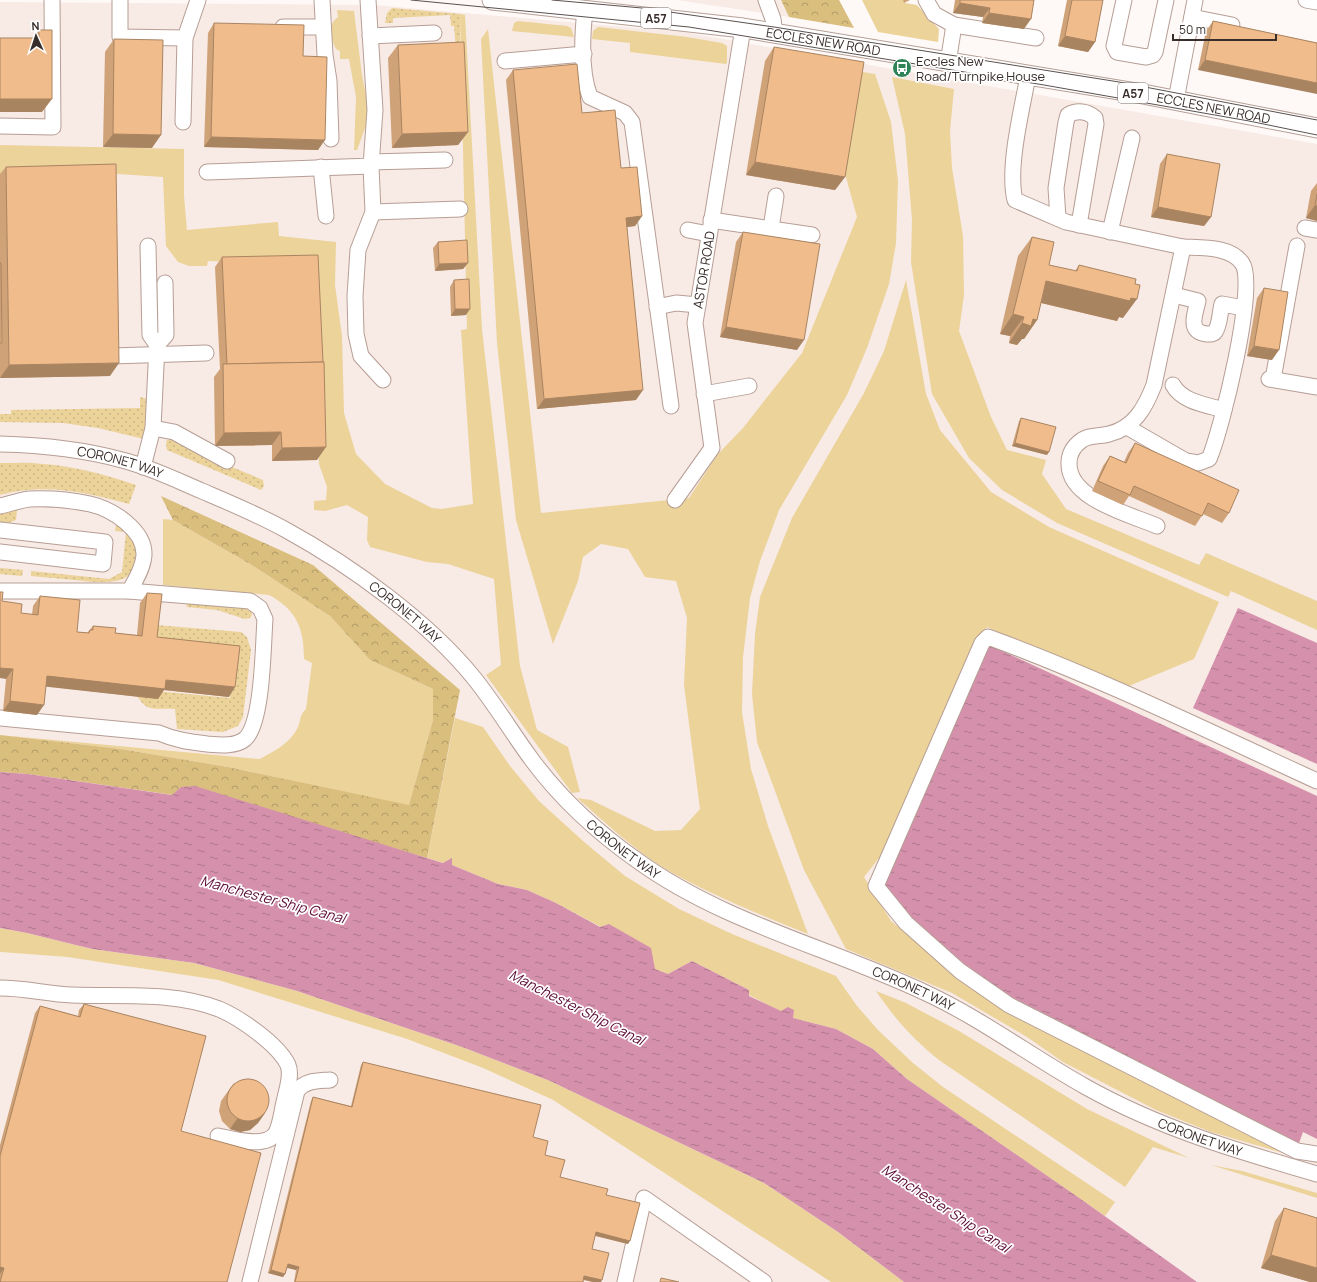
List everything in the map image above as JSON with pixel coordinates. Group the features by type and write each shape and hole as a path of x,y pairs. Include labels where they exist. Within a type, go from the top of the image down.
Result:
{"main road":[{"name":"ECCLES NEW ROAD","path":"492,0 598,7 743,28 1176,100 1317,128"}],"street":[{"path":"0,126 53,127 52,0"},
{"path":"120,0 120,37 185,38"},
{"path":"183,122 185,38 198,0"},
{"path":"322,0 322,28 330,81 331,139"},
{"path":"368,0 375,110 371,164 373,212 358,250 355,296 356,334 361,356 383,380"},
{"path":"766,0 773,19 775,34"},
{"path":"926,0 934,14 954,25 1036,38"},
{"path":"1124,0 1114,46 1117,52 1146,57 1153,55 1155,52 1166,0"},
{"path":"1176,100 1195,0"},
{"path":"1306,0 1317,2"},
{"path":"598,7 584,54 585,85 590,97 625,113 632,122 671,406"},
{"path":"1192,17 1247,28"},
{"path":"948,63 954,25"},
{"path":"269,26 322,28"},
{"name":"ASTOR ROAD","path":"675,500 712,448 695,322 743,28"},
{"path":"370,36 434,33"},
{"path":"505,61 584,54"},
{"path":"1028,76 1015,155 1012,188 1015,200 1021,204 1058,218 1110,232 1183,247 1213,249 1228,253 1237,258 1244,265 1247,289 1244,308 1224,410 1216,444 1209,459 1198,463 1186,461 1127,427"},
{"path":"1058,218 1056,188 1066,122 1068,115 1073,112 1086,113 1095,118 1096,124 1079,224"},
{"path":"1110,232 1132,138"},
{"path":"207,172 445,160"},
{"path":"321,167 326,216"},
{"path":"771,228 776,196"},
{"path":"373,212 460,209"},
{"path":"688,230 710,227 771,228 812,235"},
{"path":"148,246 150,336 158,350"},
{"path":"1297,246 1271,379 1317,387"},
{"path":"1157,526 1088,497 1078,487 1069,471 1069,460 1077,444 1090,436 1107,435 1127,427 1137,418 1148,401 1154,385 1183,247"},
{"path":"143,467 153,428 154,393 158,350 166,335 165,283"},
{"path":"1174,295 1198,301 1194,328 1207,334 1212,334 1216,330 1222,304 1244,308"},
{"path":"657,307 676,303 698,305"},
{"path":"112,356 158,350 206,353"},
{"path":"1173,385 1176,390 1186,398 1224,410"},
{"path":"704,394 749,386"},
{"path":"153,428 174,432 227,461"},
{"name":"CORONET WAY","path":"0,444 32,445 94,453 143,467 286,530 337,561 427,628 473,677 533,762 569,804 608,838 672,884 726,911 912,986 965,1012 1086,1087 1144,1117 1214,1143 1317,1174"},
{"path":"0,506 28,499 50,499 91,504 104,509 129,524 140,536 144,554 139,572 129,591"},
{"path":"0,530 105,542 103,564 0,552"},
{"path":"0,591 129,591 250,601 260,608 265,619 257,714 253,730 245,739 231,745 174,740 159,733 0,718"},
{"path":"1317,781 1036,654 988,637 982,643 876,886 906,923 960,971 1009,1005 1297,1151 1317,1154"},
{"path":"0,988 22,988 70,995 190,1000 220,1009 247,1026 275,1046 288,1066 289,1078 279,1127 274,1135 264,1141 246,1141 218,1136"},
{"path":"250,1282 297,1091 301,1086 309,1082 330,1080"},
{"path":"625,1282 644,1198 764,1282"}],"shaded area":[{"path":"677,0 781,0 789,17"},
{"path":"862,0 903,0 905,3 917,5 939,29 938,42 878,32"},
{"path":"0,2 374,5 683,32 1317,144 1317,1282 1197,1282 1085,1202 444,863 356,837 173,795 28,774 0,772"},
{"path":"392,8 460,14 460,50 456,50 454,26 451,26 450,15 393,18 393,23 385,23 387,13"},
{"path":"337,10 354,11 362,75 369,110 368,120 357,150 354,150 356,97 349,59 340,59 340,51 336,49 331,32 332,24 338,17"},
{"path":"460,14 465,15 482,329 520,666 537,730 568,747 580,792 572,793 486,675 501,665 494,579 448,564 427,562 370,547 367,540 368,517 347,505 325,511 314,510 314,501 326,500 327,487 319,464 311,265 208,261 207,266 189,266 178,262 166,246 163,177 103,173 0,174 0,145 184,149 184,196 187,230 278,222 279,236 336,242 335,285 342,336 344,413 356,454 385,484 432,508 442,509 473,504 461,330 467,329"},
{"path":"518,21 567,26 571,28 574,37 512,31 514,23"},
{"path":"598,27 687,37 722,43 727,46 727,62 726,64 630,52 630,43 592,39 593,31"},
{"path":"488,29 541,513 689,498 717,455 743,428 802,353 857,217 841,159 857,71 875,74 891,122 898,181 896,243 889,284 867,348 847,395 779,510 760,561 750,598 743,657 742,712 751,769 768,826 808,934 717,895 664,868 630,844 577,798 591,800 655,831 681,830 700,809 684,685 687,618 676,581 645,577 628,549 601,544 583,557 578,581 553,644 516,520 497,343 481,39"},
{"path":"892,77 954,89 950,131 952,168 963,236 964,295 959,331 991,417 1007,450 1046,460 1042,474 1066,509 1199,565 1206,553 1317,601 1317,630 1231,591 1228,597 1057,523 1002,490 969,458 932,394 911,262 912,220 905,134"},
{"path":"906,280 926,394 940,430 991,492 1049,527 1219,602 1194,659 1124,688 987,627 890,844 864,877 891,921 993,1001 1269,1146 1317,1161 1317,1163 1211,1132 1156,1110 1063,1062 1027,1037 952,993 846,949 804,870 757,742 752,694 755,634 760,597 792,518 864,393 884,351"},
{"path":"140,397 147,399 147,432 144,439 98,428 63,423 0,422 0,414 11,414 11,410 140,408"},
{"path":"177,439 213,459 263,480 264,486 261,490 167,450 167,440"},
{"path":"0,463 55,465 102,474 136,485 129,504 65,490 49,489 17,491 0,495"},
{"path":"17,510 16,520 8,523 0,522 0,513"},
{"path":"163,519 173,520 250,564 330,616 370,660 433,689 433,720 409,806 228,767 121,749 0,735 260,759 281,747 294,734 302,714 306,709 312,663 304,659 304,648 297,621 286,607 269,595 163,585"},
{"path":"116,525 124,530 126,532 115,531"},
{"path":"126,532 134,544 136,565 131,573 124,578 115,581 93,582 31,576 31,571 109,579 122,572"},
{"path":"0,568 23,570 22,576 0,574"},
{"path":"186,603 237,605 251,609 252,615 250,618 245,619 217,610 187,607"},
{"path":"156,625 241,632 247,637 251,650 243,717 238,726 223,732 177,729 175,709 154,709 145,706 134,689 230,698 235,654 154,644"},
{"path":"455,718 483,727 510,766 539,801 583,841 625,876 679,909 732,934 836,976 857,1006 878,1030 913,1063 943,1087 1115,1202 1105,1216 907,1079 873,1049 836,1029 793,1018 749,995 749,990 692,961 668,974 655,969 601,927 556,903 527,890 498,884 452,865 452,858 444,863 427,858"},
{"path":"0,928 92,949 194,963 297,991 462,1047 550,1081 764,1183 838,1232 904,1282 831,1282 553,1100 483,1068 407,1039 218,980 67,957 0,952"},
{"path":"0,952 67,957 218,980 407,1039 483,1068 553,1100 831,1282 0,1282"},
{"path":"876,991 906,1003 959,1031 1087,1109 1189,1158 1153,1147 1125,1187 939,1060 905,1028 890,1011"},
{"path":"1211,1165 1242,1171 1317,1193 1317,1198"}],"green space":[{"path":"781,0 839,0 854,28 789,17"},
{"path":"161,496 313,565 460,690 427,858 181,787 173,795 28,774 0,772 0,735 121,749 228,767 409,805 433,720 433,689 370,660 330,616 250,564 173,520"}],"water":[{"path":"1238,608 1317,643 1317,764 1193,708"},
{"path":"987,644 1317,796 1317,1139 1303,1132 1298,1146 1012,1000 964,969 942,944 910,919 881,885"},
{"name":"Manchester Ship Canal","path":"0,772 28,774 172,795 181,787 195,786 443,863 452,858 452,865 498,884 527,890 556,903 600,927 609,924 651,948 655,969 668,974 692,961 749,990 749,996 781,1011 788,1007 794,1010 793,1018 836,1029 873,1049 907,1079 1085,1202 1197,1282 904,1282 838,1232 764,1183 550,1081 462,1047 297,991 194,963 92,949 0,928"}],"building":[{"path":"960,0 1034,0 1031,19 989,13 990,8 960,3"},
{"path":"1072,0 1103,0 1095,42 1065,36"},
{"path":"1213,21 1317,43 1317,83 1205,60"},
{"path":"214,23 304,25 303,56 327,57 325,140 211,137"},
{"path":"39,30 52,30 52,99 0,99 0,38 39,38"},
{"path":"114,39 163,40 161,135 113,134"},
{"path":"464,42 468,132 402,134 398,45"},
{"path":"774,47 864,62 845,177 755,162"},
{"path":"577,64 582,113 615,110 621,168 637,167 642,216 626,218 643,390 544,399 513,70"},
{"path":"1167,154 1220,164 1211,217 1158,207"},
{"path":"116,164 119,363 9,365 6,167"},
{"path":"1317,194 1317,206 1315,205"},
{"path":"743,232 820,244 804,340 726,327"},
{"path":"1032,237 1054,242 1049,265 1077,271 1079,265 1136,279 1135,284 1140,285 1137,299 1131,298 1130,301 1046,281 1037,320 1033,319 1031,326 1022,323 1024,317 1013,314"},
{"path":"467,240 468,263 439,264 438,242"},
{"path":"318,255 323,362 227,364 222,257"},
{"path":"1,263 2,343 0,343"},
{"path":"469,279 470,309 455,309 454,280"},
{"path":"1264,288 1288,292 1279,350 1254,346"},
{"path":"324,362 326,447 282,448 281,432 224,433 223,364"},
{"path":"1021,418 1056,427 1049,452 1015,443"},
{"path":"1135,443 1239,490 1229,513 1208,503 1202,516 1134,486 1130,495 1098,481 1110,456 1126,463"},
{"path":"0,592 3,592 2,601 22,604 21,613 38,615 40,596 80,600 77,632 89,633 90,630 93,630 93,626 116,628 115,633 142,636 147,593 162,594 157,637 240,646 235,687 166,680 165,689 47,676 44,705 10,701 13,669 0,668"},
{"path":"84,1004 206,1036 181,1131 261,1153 227,1282 0,1282 4,1268 0,1267 0,1156 40,1006 80,1017"},
{"path":"363,1062 541,1105 533,1137 548,1141 545,1155 565,1160 560,1177 608,1189 606,1195 640,1203 630,1241 596,1232 592,1249 609,1253 602,1280 584,1276 583,1282 295,1282 299,1267 288,1264 285,1274 271,1270 313,1097 352,1107"},
{"path":"244,1079 252,1079 260,1082 266,1088 269,1100 266,1112 260,1118 252,1121 244,1121 236,1118 230,1112 227,1104 227,1096 230,1088 236,1082"},
{"path":"1284,1208 1317,1218 1317,1268 1271,1255"},
{"path":"661,1278 679,1282 660,1282"}],"tram line":[{"path":"411,0 689,27 1044,85 1249,121 1317,135"},
{"path":"552,0 642,8 774,27 1119,82 1317,120"}],"place":[{"name":"Eccles New Road/Turnpike House","path":"902,68"}]}
